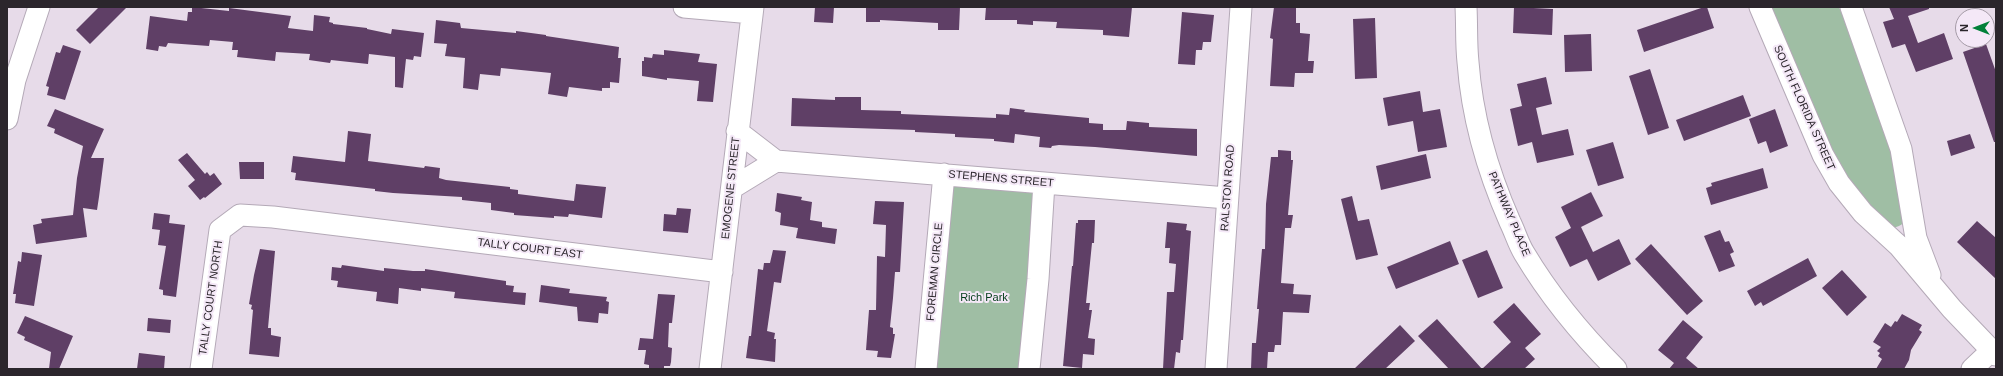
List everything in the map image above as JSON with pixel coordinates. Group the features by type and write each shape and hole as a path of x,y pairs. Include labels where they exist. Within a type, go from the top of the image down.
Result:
{"street":[{"path":"7,119 15,80 39,7"},
{"path":"684,7 752,10"},
{"name":"RALSTON ROAD","path":"1216,369 1241,7"},
{"name":"PATHWAY PLACE","path":"1466,7 1468,61 1478,125 1491,177 1498,195 1523,251 1535,270 1556,300 1594,347 1616,369"},
{"name":"SOUTH FLORIDA STREET","path":"1760,7 1831,171 1847,195 1863,213 1899,246 1937,292 1994,353"},
{"name":"SOUTH FLORIDA STREET","path":"1851,7 1902,149 1916,238 1937,292"},
{"name":"EMOGENE STREET","path":"710,369 752,10"},
{"path":"732,188 776,161 737,131"},
{"name":"STEPHENS STREET","path":"776,161 1227,198"},
{"name":"FOREMAN CIRCLE","path":"926,369 944,174"},
{"path":"1029,369 1038,279 1044,183"},
{"name":"TALLY COURT NORTH","path":"201,369 220,230 240,215 338,226"},
{"name":"TALLY COURT EAST","path":"338,226 722,272"},
{"path":"1972,369 1994,353"}],"green space":[{"path":"1767,7 1839,7 1886,118 1904,222 1900,225 1893,227 1886,226 1845,179"},
{"name":"Rich Park","path":"944,174 1044,183 1029,369 926,369"}],"building":[{"path":"99,7 127,7 90,44 76,30"},
{"path":"192,7 229,11 229,8 291,16 288,28 313,31 314,15 330,17 329,22 333,24 367,28 391,34 392,29 424,33 421,57 414,56 413,60 406,59 403,88 395,87 395,57 369,54 368,64 331,60 330,63 309,60 310,54 276,52 275,61 237,57 238,50 232,50 233,42 210,40 209,46 168,43 166,47 159,46 158,51 146,49 150,16 187,21 188,12 192,12"},
{"path":"815,7 834,7 833,23 814,22"},
{"path":"866,7 960,7 959,30 938,30 938,23 880,20 880,22 866,22"},
{"path":"986,7 1132,7 1129,37 1103,35 1103,30 1056,28 1057,22 1033,21 1033,25 1017,24 1017,20 985,20"},
{"path":"1274,7 1296,7 1296,23 1300,23 1300,33 1310,34 1308,61 1314,61 1313,73 1295,73 1294,87 1270,86 1273,39 1270,38"},
{"path":"1514,7 1553,9 1552,35 1513,33"},
{"path":"1707,7 1714,28 1644,52 1637,30"},
{"path":"1889,7 1929,7 1929,9 1908,16 1918,43 1944,33 1953,59 1916,72 1905,44 1892,48 1883,22 1894,19"},
{"path":"1182,12 1214,15 1211,42 1203,42 1202,50 1196,50 1195,65 1178,64"},
{"path":"1375,18 1377,78 1355,79 1353,19"},
{"path":"436,20 460,23 461,28 516,33 516,31 619,47 618,58 621,58 619,83 610,82 610,88 602,88 602,91 569,87 567,97 548,94 551,73 501,68 500,76 480,74 478,90 463,88 465,58 445,56 447,44 434,43"},
{"path":"1591,34 1592,71 1565,72 1564,35"},
{"path":"63,45 81,51 65,100 47,95 49,87 46,86 56,52 60,53"},
{"path":"1974,48 1987,48 1996,72 1996,142 1994,142 1963,52"},
{"path":"664,50 700,54 698,62 717,64 713,102 697,101 699,81 667,78 667,80 642,76 642,61 644,61 644,57 652,58 653,54 664,55"},
{"path":"1650,69 1669,128 1648,135 1629,76"},
{"path":"1546,77 1552,104 1536,108 1542,135 1568,129 1574,155 1537,163 1532,142 1518,146 1510,109 1522,106 1517,84"},
{"path":"1420,91 1423,112 1440,109 1447,147 1418,152 1413,121 1388,126 1383,98"},
{"path":"1743,95 1751,116 1684,141 1676,120"},
{"path":"835,97 861,97 861,110 901,111 901,114 996,118 996,114 1009,115 1010,108 1025,110 1024,112 1089,118 1089,123 1103,124 1103,130 1126,130 1127,121 1149,123 1149,127 1197,129 1197,156 1095,147 1059,145 1052,146 1051,148 1039,147 1040,137 1015,134 1014,143 994,141 994,139 955,137 955,134 915,132 915,130 791,126 792,98 835,100"},
{"path":"55,109 104,129 91,158 104,158 99,197 97,210 83,208 87,237 36,244 33,225 42,223 41,219 73,215 77,178 83,146 54,133 55,129 47,126"},
{"path":"1775,109 1788,146 1770,153 1766,141 1758,144 1749,119"},
{"path":"348,131 371,134 368,161 424,168 425,166 440,168 439,178 446,180 510,187 510,189 518,190 518,194 574,201 576,184 606,187 602,218 569,214 568,217 554,216 554,218 514,215 514,213 491,210 491,203 462,200 462,197 393,193 375,191 375,189 295,180 296,173 291,172 293,156 345,162"},
{"path":"1970,134 1975,148 1951,156 1947,141"},
{"path":"1613,142 1624,178 1598,186 1586,150"},
{"path":"1278,150 1291,151 1291,160 1293,160 1288,215 1293,215 1291,228 1285,228 1281,283 1294,284 1293,294 1311,295 1309,313 1283,312 1281,345 1275,345 1274,352 1268,352 1267,369 1251,369 1252,343 1256,343 1262,249 1265,249 1266,204 1271,157 1278,157"},
{"path":"187,153 205,174 207,172 210,176 214,173 222,184 205,198 204,197 200,200 188,186 195,180 178,160"},
{"path":"1426,154 1431,178 1381,190 1376,166"},
{"path":"239,162 264,162 264,179 240,179"},
{"path":"1763,168 1768,188 1711,205 1706,188 1712,186 1711,183"},
{"path":"1591,192 1603,216 1581,227 1593,252 1619,239 1631,264 1598,281 1587,259 1570,267 1555,237 1571,228 1561,207"},
{"path":"777,193 802,197 801,200 812,202 810,220 822,222 822,227 837,229 835,244 796,238 798,228 780,225 781,213 775,211"},
{"path":"1352,196 1358,221 1369,219 1378,255 1356,260 1341,199"},
{"path":"875,201 904,202 900,272 895,272 890,327 893,328 893,334 895,334 891,358 877,357 878,351 866,350 869,310 876,310 877,256 885,257 886,225 873,224"},
{"path":"677,208 691,209 688,233 663,231 664,214 676,215"},
{"path":"154,213 170,215 169,223 185,225 176,297 163,295 163,290 159,289 166,246 158,245 160,230 152,229"},
{"path":"1078,220 1095,220 1094,243 1092,243 1086,303 1090,303 1089,310 1092,310 1088,338 1095,339 1094,355 1083,354 1082,368 1063,366 1076,223 1078,223"},
{"path":"1977,221 1996,238 1996,279 1957,242"},
{"path":"1167,222 1187,224 1186,230 1191,231 1183,340 1181,340 1180,353 1176,352 1174,369 1163,369 1167,292 1174,292 1176,264 1169,263 1170,248 1165,248"},
{"path":"1720,230 1725,242 1729,241 1734,252 1730,254 1735,266 1719,272 1704,236"},
{"path":"1450,241 1459,264 1396,289 1387,267"},
{"path":"1651,244 1703,301 1687,315 1635,259"},
{"path":"260,249 275,251 268,328 271,328 271,335 281,337 279,357 249,354 253,310 251,309 252,305 249,304"},
{"path":"773,250 786,251 781,283 774,282 767,331 775,333 775,362 746,358 749,336 751,336 758,269 763,270 764,263 770,263"},
{"path":"1487,250 1503,288 1478,298 1462,260"},
{"path":"22,252 42,255 34,306 15,303 16,294 13,294 18,261 21,262"},
{"path":"1808,258 1817,276 1763,306 1761,302 1755,306 1747,291"},
{"path":"342,265 384,271 384,268 413,271 425,271 425,269 506,281 506,285 514,286 513,292 526,293 525,305 454,298 455,292 421,288 421,291 399,288 398,304 376,301 377,292 337,287 338,281 331,280 332,267 341,268"},
{"path":"1842,270 1867,297 1847,316 1822,288"},
{"path":"541,285 570,289 569,293 607,297 606,301 609,302 608,314 599,313 598,323 578,321 577,307 539,302"},
{"path":"658,294 675,295 672,323 669,323 668,347 672,348 671,362 670,366 664,366 664,369 649,368 649,365 644,364 646,350 638,350 640,338 653,339"},
{"path":"1514,303 1541,334 1525,348 1535,359 1524,369 1482,369 1511,342 1493,322"},
{"path":"1902,314 1922,325 1919,330 1922,332 1911,350 1909,360 1904,369 1876,369 1882,359 1878,356 1880,353 1877,351 1881,347 1873,342 1885,323 1891,327 1895,321 1897,322"},
{"path":"25,316 73,336 59,369 49,369 51,352 24,340 25,337 17,333"},
{"path":"148,318 171,320 170,333 147,331"},
{"path":"1437,319 1482,369 1449,369 1418,336"},
{"path":"1683,320 1703,337 1686,358 1699,369 1669,369 1674,363 1658,350"},
{"path":"1400,325 1415,341 1385,369 1354,369"},
{"path":"139,353 165,356 164,369 137,369"}]}
